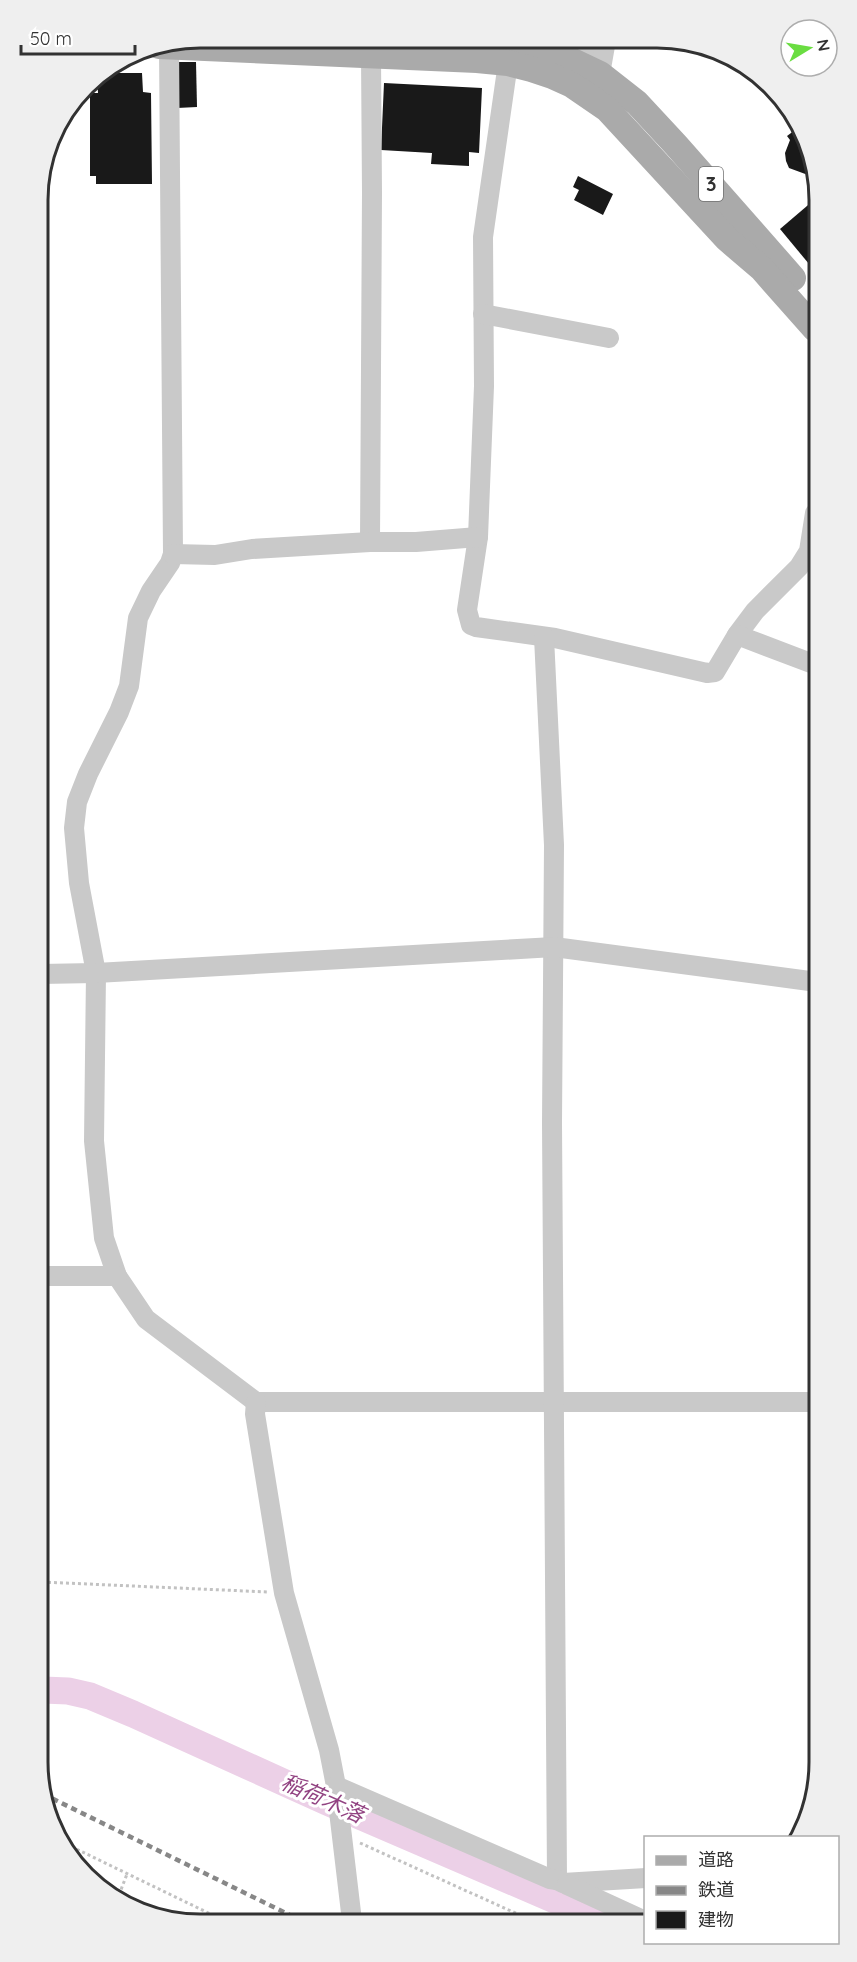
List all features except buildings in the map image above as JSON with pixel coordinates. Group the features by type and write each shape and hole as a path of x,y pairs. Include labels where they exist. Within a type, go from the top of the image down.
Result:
{"main road":[{"name":"3","path":"205,48 477,60 521,50 560,55 593,70 637,103 809,296"},
{"name":"3","path":"521,50 531,69 573,85 607,109 727,239 762,269 809,322"}],"street":[{"path":"569,48 593,70 748,246 762,269"},
{"path":"583,48 589,55 593,70"},
{"path":"593,70 603,48"},
{"path":"521,50 483,237 484,386 478,537 467,610 471,625 544,637 707,673 715,672 755,610 799,567 809,551"},
{"path":"164,53 173,554 138,618 129,686 119,712 88,774 78,802 74,828 75,854 96,973 94,1141 104,1238 117,1276 146,1319 256,1401 809,1402"},
{"path":"370,542 371,56"},
{"path":"483,314 609,338"},
{"path":"173,554 215,555 252,549 478,537"},
{"path":"737,635 809,662"},
{"path":"544,637 554,845 552,1112 560,1881"},
{"path":"48,974 554,947 809,981"},
{"path":"48,1276 117,1276"},
{"path":"256,1401 256,1420 284,1593 329,1750 337,1789 351,1914"},
{"path":"337,1789 540,1875 560,1881 630,1914"},
{"path":"560,1881 644,1878"}],"path":[{"path":"48,1582 284,1593"},
{"path":"342,1831 353,1839 518,1914"},
{"path":"75,1849 210,1914"},
{"path":"120,1890 127,1874"}],"waterway":[{"name":"稲荷木落","path":"48,1690 68,1691 90,1696 327,1802 587,1914"}],"railway":[{"path":"53,1799 288,1914"}]}
